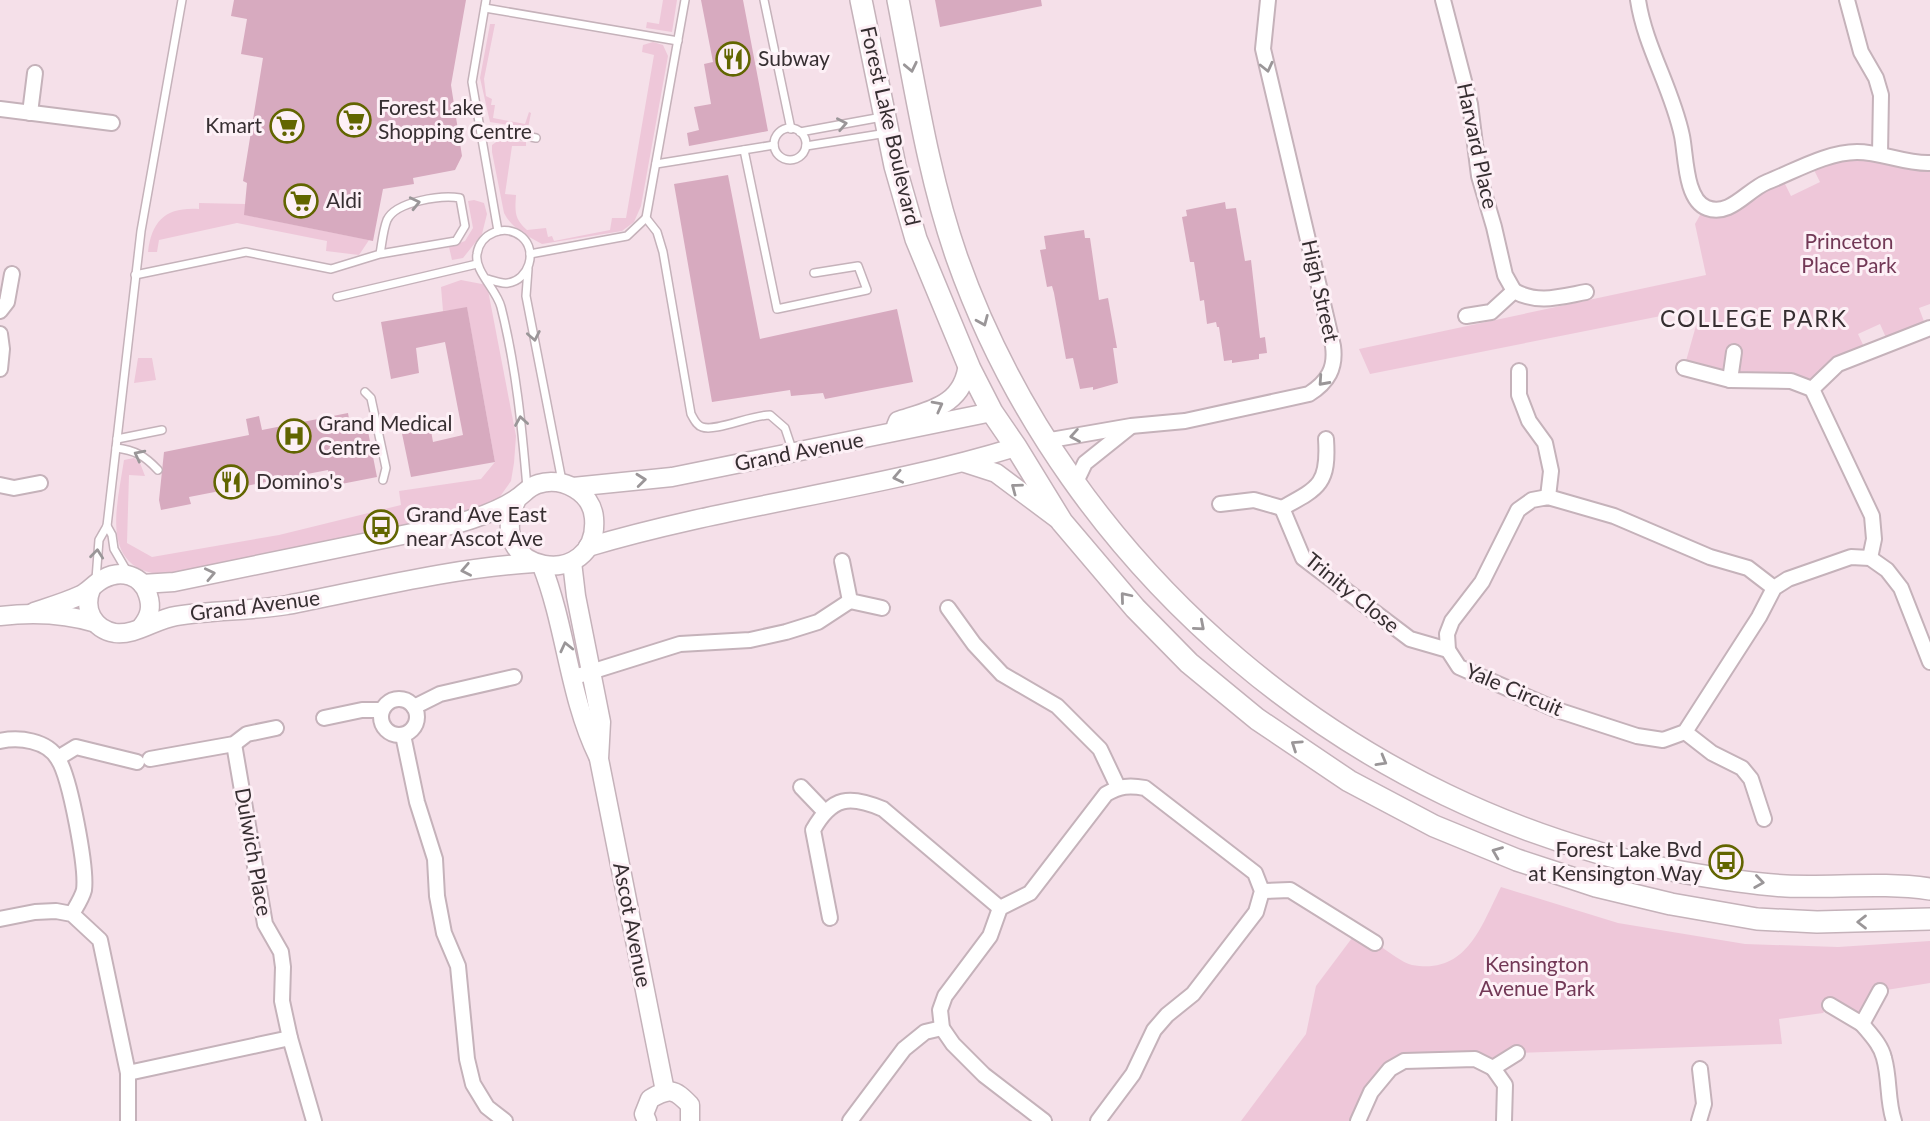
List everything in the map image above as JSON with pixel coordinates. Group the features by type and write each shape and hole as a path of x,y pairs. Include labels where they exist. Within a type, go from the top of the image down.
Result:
{"main road":[{"name":"Forest Lake Boulevard","path":"862,0 886,125 916,239 968,363 992,412 1062,522 1135,608 1189,663 1257,719 1349,781 1434,826 1517,860 1596,886 1671,904 1758,919 1817,922 1930,919"},
{"name":"Forest Lake Boulevard","path":"898,0 930,159 957,258 984,325 1023,405 1045,441 1113,533 1183,612 1259,679 1315,720 1431,789 1506,821 1587,850 1681,872 1783,886 1930,889"},
{"name":"Grand Avenue","path":"992,412 1023,405"},
{"name":"Grand Avenue","path":"1016,447 1045,441"}],"street":[{"name":"High Street","path":"1045,441 1131,426 1185,422 1309,394 1322,386 1332,371 1335,359 1333,346 1263,49 1268,0"},
{"name":"Harvard Place","path":"1443,0 1470,104 1479,176 1505,275 1514,291"},
{"path":"1637,0 1641,26 1666,81 1682,135 1690,186 1696,200 1704,208 1718,211 1732,207 1756,187 1835,155 1856,152 1880,154 1912,163 1930,163"},
{"path":"1847,0 1861,52 1876,78 1881,95 1880,154"},
{"path":"30,113 35,73"},
{"path":"0,109 112,124"},
{"path":"0,311 7,302 12,274"},
{"path":"1466,316 1491,312 1514,291 1527,298 1545,300 1586,292"},
{"path":"1812,389 1838,364 1930,328"},
{"path":"0,334 0,369"},
{"path":"1730,380 1734,352"},
{"path":"894,432 898,421 942,407 964,381 968,363"},
{"path":"1684,368 1730,380 1791,381 1812,389 1872,516 1874,539 1870,558"},
{"path":"1519,371 1519,395 1530,421 1545,443 1551,471 1548,497 1614,516 1710,557 1748,568 1774,588"},
{"name":"Grand Avenue","path":"34,612 78,596 115,574 136,580 174,582 456,524 481,517 538,484 567,485 672,477 992,412"},
{"path":"1076,482 1085,463 1131,426"},
{"path":"1220,504 1254,500 1283,508 1316,490 1328,465 1326,439"},
{"name":"Grand Avenue","path":"0,616 34,612 79,617 115,633 129,632 173,616 283,605 485,566 538,564 557,567 572,562 588,547 652,528 965,463 1016,447"},
{"path":"965,463 996,473 1062,522"},
{"path":"0,485 14,488 40,483"},
{"path":"567,485 586,498 594,514 595,531 588,547"},
{"path":"522,494 511,512 511,535 522,554 538,564"},
{"name":"Yale Circuit","path":"1548,497 1532,500 1518,510 1482,582 1452,621 1447,634 1448,650 1459,667 1556,709 1637,736 1663,740 1685,732"},
{"name":"Trinity Close","path":"1283,508 1303,558 1410,639 1448,650"},
{"path":"1764,818 1751,779 1742,768 1712,753 1685,732 1759,617 1774,588 1788,579 1851,557 1870,558 1887,570 1901,588 1930,662"},
{"path":"842,561 850,601"},
{"name":"Ascot Avenue","path":"572,562 601,722 599,759 665,1091"},
{"name":"Ascot Avenue","path":"538,564 554,599 585,730 599,759"},
{"path":"136,580 150,606 148,618 142,626"},
{"path":"94,586 88,607 96,623"},
{"path":"573,678 680,644 750,640 786,632 818,622 850,601 882,608"},
{"path":"948,608 974,644 1002,674 1057,706 1100,749 1118,787"},
{"path":"414,707 440,694 514,677"},
{"path":"407,701 416,712 413,729 395,735 385,729 382,710 388,703 407,701"},
{"path":"324,718 362,710 382,710"},
{"path":"58,758 76,747 143,760 234,744 247,734 276,727"},
{"path":"403,734 417,802 435,859 437,896 444,933 458,965 472,1084 487,1107 505,1121"},
{"path":"0,741 34,740 58,758 72,798 84,890 72,914"},
{"name":"Dulwich Place","path":"234,744 265,923 281,951 284,967 282,1001 314,1121"},
{"path":"1044,1121 984,1075 953,1044 942,1028 940,1010 945,996 990,936 1000,908 1030,893 1105,794 1118,787 1131,785 1145,788 1255,873 1262,891 1256,912 1193,994 1167,1015 1154,1030 1133,1074 1098,1121"},
{"path":"801,787 824,811"},
{"path":"830,918 813,830 824,811 844,801 863,801 883,809 1000,908"},
{"path":"1262,891 1290,890 1375,943"},
{"path":"0,919 35,912 56,911 72,914 100,940 128,1073 128,1121"},
{"path":"1863,1024 1880,990"},
{"path":"1830,1004 1863,1024 1877,1041 1884,1058 1894,1121"},
{"path":"850,1121 904,1049 925,1032 942,1028"},
{"path":"128,1073 290,1038"},
{"path":"1493,1068 1517,1053"},
{"path":"1358,1121 1371,1092 1390,1069 1404,1061 1475,1059 1493,1068 1505,1085 1504,1121"},
{"path":"1699,1121 1704,1104 1700,1069"},
{"path":"647,1121 645,1114 650,1099 665,1091 678,1093 690,1105 692,1121"}],"lane":[{"path":"94,586 99,540 107,526 141,231 182,0"},
{"path":"530,254 627,236 646,218 685,0"},
{"path":"764,0 791,129"},
{"path":"498,231 472,82 486,4 678,41"},
{"path":"886,125 806,146 797,158 787,160 779,155 774,145 777,135 791,129 800,132 886,125"},
{"path":"481,133 500,131 536,138"},
{"path":"800,132 804,136 806,146"},
{"path":"656,164 774,145"},
{"path":"744,150 777,309 867,290 858,267 814,273"},
{"path":"135,275 247,253 331,269 380,254 456,241 465,226 460,198 448,196 404,205 388,218 380,254"},
{"path":"646,218 657,232 663,252 691,414 696,424 702,428 712,428 770,415 785,428 793,453"},
{"path":"522,494 523,428 501,304 477,264 481,243 487,236 498,231 507,230 522,237 530,254 526,296 567,485"},
{"path":"337,297 477,264"},
{"path":"488,279 501,284 510,283 523,276 528,268"},
{"path":"365,392 371,398 386,468 383,480"},
{"path":"117,439 162,430"},
{"path":"116,448 134,450 158,470"},
{"path":"107,526 112,535 114,549 136,580"}],"green space":[{"path":"663,0 677,0 672,32 646,28 647,22 659,24"},
{"path":"490,24 495,24 484,79 486,96 492,99 491,105 495,105 493,118 525,124 529,112 528,128 490,122 480,78"},
{"path":"653,42 663,45 668,56 641,206 634,222 622,231 542,244 521,232 504,213 492,152 492,145 499,140 526,142 526,146 512,146 505,194 516,195 516,214 527,230 546,228 548,237 552,236 554,241 610,230 612,218 626,218 654,55 642,52 643,45"},
{"name":"Princeton Place Park","path":"1835,155 1930,163 1930,304 1919,308 1925,324 1838,364 1812,389 1684,368 1701,308 1370,374 1359,349 1706,275 1695,224 1704,208 1718,210","holes":["1813,168 1820,182 1791,196 1784,182","1880,324 1887,340 1865,349 1858,334"]},
{"path":"468,201 484,203 487,214 482,234 463,258 452,260 449,247 465,241 473,228"},
{"path":"199,203 245,204 245,215 369,240 359,255 326,251 327,241 237,223 159,240 157,252 148,252 153,232 163,218 178,210 199,209"},
{"path":"461,280 487,285 516,436 511,481 499,498 464,512 166,575 144,571 130,562 121,549 117,534 116,516 124,460 134,458 140,463 145,476 129,475 127,543 152,557 279,535 401,505 399,491 481,479 495,462 467,308 443,311 441,287"},
{"path":"138,358 152,358 156,380 134,383"},
{"name":"Kensington Avenue Park","path":"1501,887 1618,923 1745,944 1838,947 1930,941 1930,983 1880,991 1862,1024 1830,1005 1823,1013 1779,1019 1782,1044 1517,1053 1493,1068 1475,1059 1390,1069 1358,1121 1241,1121 1306,1034 1316,986 1358,930 1412,965 1431,966 1446,963 1470,944"}],"building":[{"name":"Forest Lake Shopping Centre","path":"234,0 466,0 451,85 462,156 455,170 413,178 414,184 383,189 373,241 244,215 247,183 243,181 263,58 241,54 247,19 231,16"},
{"path":"701,0 743,0 768,131 689,146 687,133 699,130 694,107 711,104 704,64 713,62"},
{"path":"935,0 1041,0 1042,6 940,27"},
{"path":"728,175 760,339 897,309 913,382 825,399 823,393 791,396 790,390 712,402 674,184"},
{"path":"1225,202 1226,209 1236,208 1245,261 1251,260 1260,338 1265,337 1267,353 1259,354 1259,359 1232,363 1232,360 1224,361 1216,322 1207,324 1204,300 1200,301 1194,262 1190,262 1182,217 1187,216 1186,210"},
{"path":"1084,230 1085,238 1090,238 1099,300 1108,298 1117,348 1113,348 1118,383 1093,390 1093,387 1080,389 1073,358 1066,359 1054,293 1052,286 1047,287 1040,250 1046,249 1044,236"},
{"path":"467,307 495,462 411,477 400,424 429,419 433,442 463,435 445,342 416,348 419,373 391,379 381,322"},
{"path":"348,413 350,424 366,421 377,477 331,486 328,470 189,497 191,504 161,510 159,500 164,452 249,435 246,419 259,416 262,430"}],"place":[{"name":"Subway","path":"733,59"},
{"name":"Forest Lake Shopping Centre","path":"354,120"},
{"name":"Kmart","path":"287,126"},
{"name":"Aldi","path":"301,201"},
{"name":"Grand Medical Centre","path":"294,436"},
{"name":"Domino's","path":"231,482"},
{"name":"Grand Ave East near Ascot Ave","path":"381,527"},
{"name":"Forest Lake Bvd at Kensington Way","path":"1726,862"}],"district":[{"name":"COLLEGE PARK","path":"1754,319"}]}
